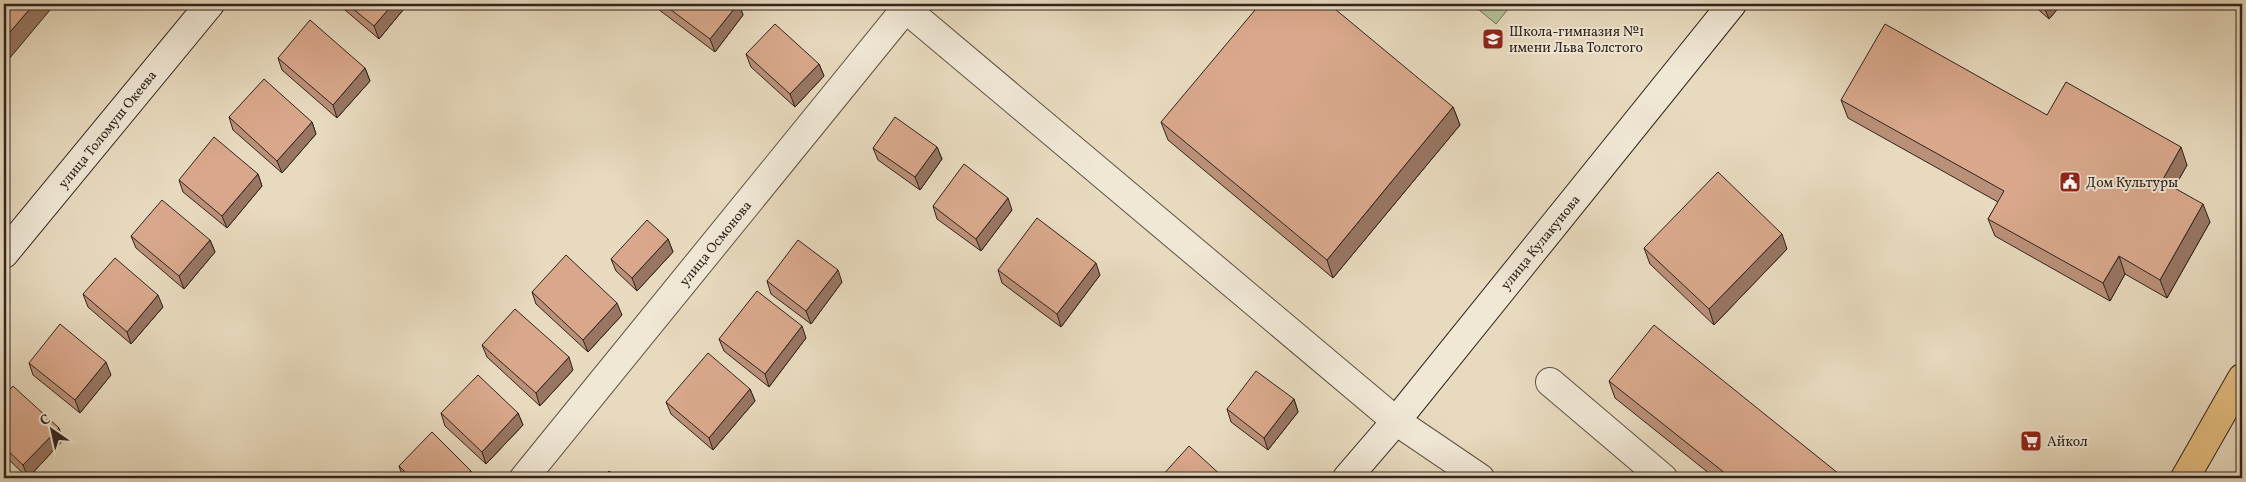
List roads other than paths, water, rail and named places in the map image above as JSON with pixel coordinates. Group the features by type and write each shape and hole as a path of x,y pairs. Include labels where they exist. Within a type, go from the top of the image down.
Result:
{"highway":[{"path":"2185,478 2242,378"}],"street":[{"name":"улица Толомуш Океева","path":"4,254 210,4"},
{"name":"улица Кулакунова","path":"1347,478 1396,421 1732,4"},
{"path":"903,6 1396,421 1480,478"},
{"name":"улица Осмонова","path":"524,478 903,6"},
{"path":"1550,382 1663,478"}],"place":[{"name":"Школа-гимназия №1 имени Льва Толстого","path":"1493,39"},
{"name":"Дом Культуры","path":"2070,182"},
{"name":"Айкол","path":"2031,441"}]}
